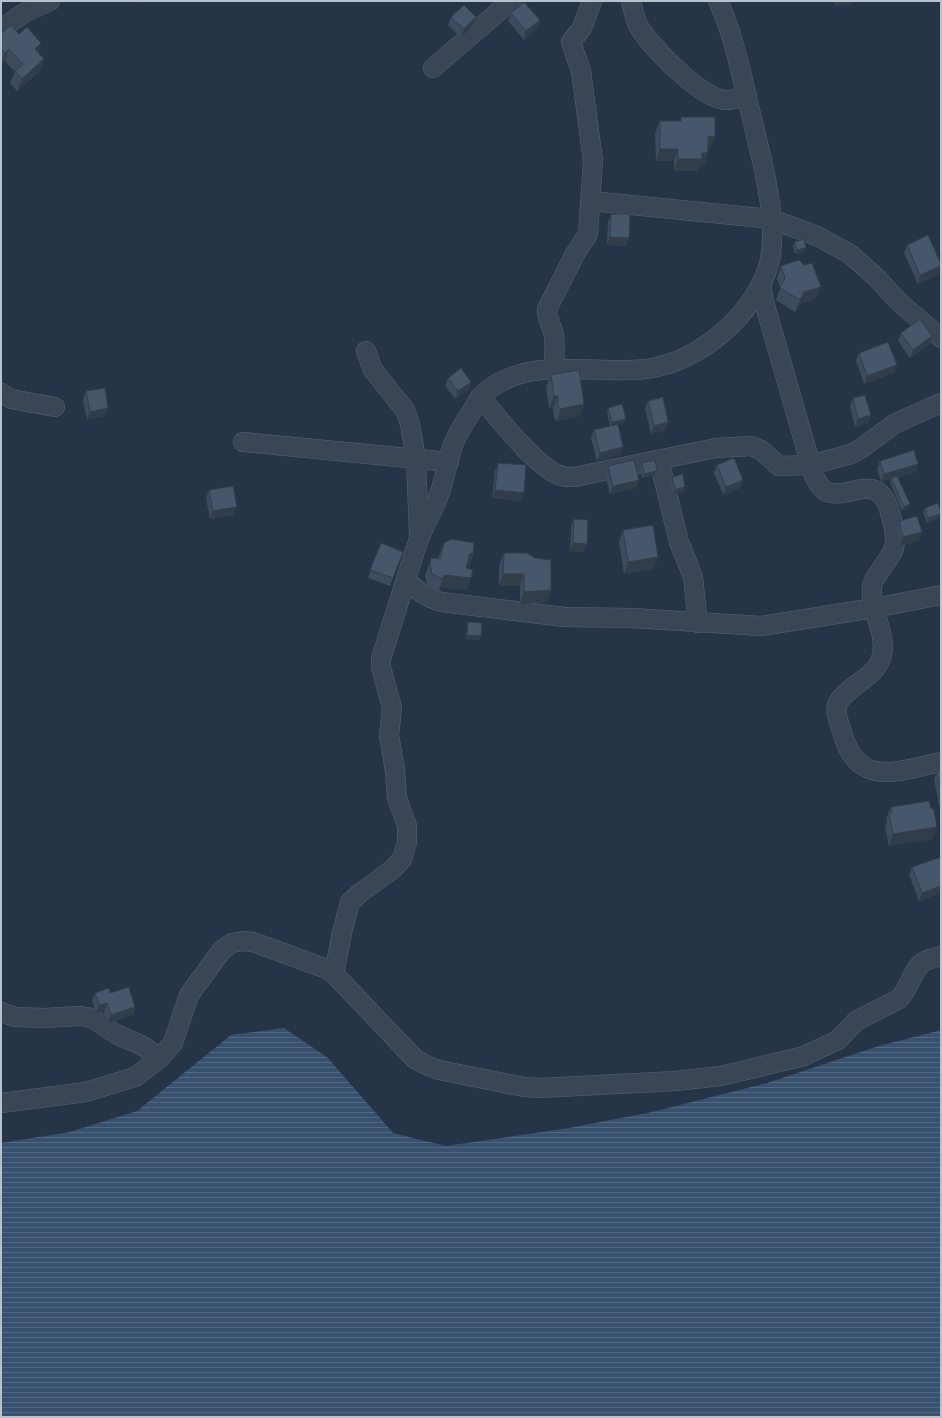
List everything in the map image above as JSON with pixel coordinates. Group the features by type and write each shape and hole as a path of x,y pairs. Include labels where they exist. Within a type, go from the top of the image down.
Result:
{"street":[{"path":"1,29 24,13 50,1"},
{"path":"433,68 511,1"},
{"path":"554,370 554,338 553,331 546,316 547,309 588,234 591,201 592,154 580,72 571,42 582,28 592,1"},
{"path":"631,1 638,26 644,35 674,68 700,88 724,100 746,95"},
{"path":"334,974 350,902 360,892 393,869 402,858 407,842 407,826 397,798 394,764 389,735 392,708 381,667 381,660 420,537 440,494 448,462 458,434 480,397 491,387 508,378 522,373 554,370 646,370 670,364 690,356 733,324 749,306 761,284 770,259 771,218 766,186 731,32 718,1"},
{"path":"591,201 771,218 817,236 850,254 877,278 899,302 941,338"},
{"path":"761,284 764,302 810,466 820,486 827,491 836,493 864,488 872,489 880,493 888,508 895,539 894,548 872,586 874,608 883,641 882,656 876,668 868,677 839,701 836,709 845,742 858,763 872,771 891,772 941,762"},
{"path":"366,351 373,370 405,410 414,438 420,537"},
{"path":"1,393 11,399 55,408"},
{"path":"480,397 529,452 548,469 561,476 574,477 716,448 751,446 761,450 779,466 810,466 851,454 862,448 894,424 941,403"},
{"path":"243,442 448,462"},
{"path":"659,460 679,542 693,576 698,623"},
{"path":"406,579 415,590 427,597 441,602 564,617 632,618 771,626 941,595"},
{"path":"1,1103 86,1092 135,1076 160,1058 173,1042 189,994 222,950 232,944 242,941 253,942 324,968 334,974 415,1059 426,1065 439,1070 524,1087 563,1088 676,1081 721,1076 804,1056 838,1040 856,1021 899,999 905,994 920,965 925,961 941,956"},
{"path":"1,1012 15,1017 44,1018 81,1016 92,1018 116,1034 143,1046 160,1058"}],"water":[{"path":"284,1028 328,1058 393,1133 446,1146 569,1128 652,1112 767,1083 879,1046 941,1030 941,1417 1,1417 1,1143 70,1132 137,1111 231,1035"}],"building":[{"path":"524,2 540,20 526,31 511,13"},
{"path":"464,5 476,17 464,29 451,17"},
{"path":"11,25 19,34 27,27 41,43 35,49 44,59 22,79 15,71 23,64 9,49 5,53 1,49 1,34"},
{"path":"681,117 715,117 715,136 708,137 708,153 702,153 702,159 678,159 678,149 660,149 660,121 681,121"},
{"path":"611,214 630,214 629,238 610,237"},
{"path":"928,235 941,266 920,275 907,245"},
{"path":"804,239 806,248 797,250 794,242"},
{"path":"799,260 804,265 812,263 821,287 804,292 800,300 780,288 785,278 781,266"},
{"path":"920,319 932,336 913,350 901,333"},
{"path":"888,342 897,365 867,376 859,353"},
{"path":"461,368 471,382 458,391 448,378"},
{"path":"579,370 584,404 561,409 558,406 558,396 554,396 551,375"},
{"path":"105,388 108,408 90,412 86,391"},
{"path":"865,395 871,415 858,419 853,398"},
{"path":"663,397 668,422 654,426 648,401"},
{"path":"622,404 626,419 612,422 608,408"},
{"path":"618,424 623,447 600,453 594,430"},
{"path":"914,450 918,464 884,474 880,461"},
{"path":"734,458 743,480 726,487 717,465"},
{"path":"634,460 639,480 613,486 608,466"},
{"path":"655,460 657,471 644,474 642,463"},
{"path":"498,463 526,465 524,493 495,490"},
{"path":"683,474 685,487 675,490 672,477"},
{"path":"897,476 910,504 904,507 891,478"},
{"path":"233,486 237,507 213,511 209,490"},
{"path":"938,503 941,514 928,518 925,508"},
{"path":"917,516 922,532 903,537 899,521"},
{"path":"574,519 588,520 587,544 573,543"},
{"path":"653,525 658,557 628,562 623,530"},
{"path":"451,539 474,543 473,554 470,553 466,568 473,570 471,578 444,575 443,579 432,574 430,564 431,558 440,559 444,543"},
{"path":"381,543 403,552 393,578 370,570"},
{"path":"504,553 527,553 535,558 551,560 551,590 524,592 524,574 503,574"},
{"path":"468,622 482,623 481,636 467,635"},
{"path":"941,770 941,791 937,771"},
{"path":"929,801 931,808 934,810 937,827 893,834 889,815 892,813 891,807"},
{"path":"941,857 941,886 922,893 912,867"},
{"path":"129,987 135,1007 111,1015 107,1003 99,1005 95,993 109,988 110,993"}]}
